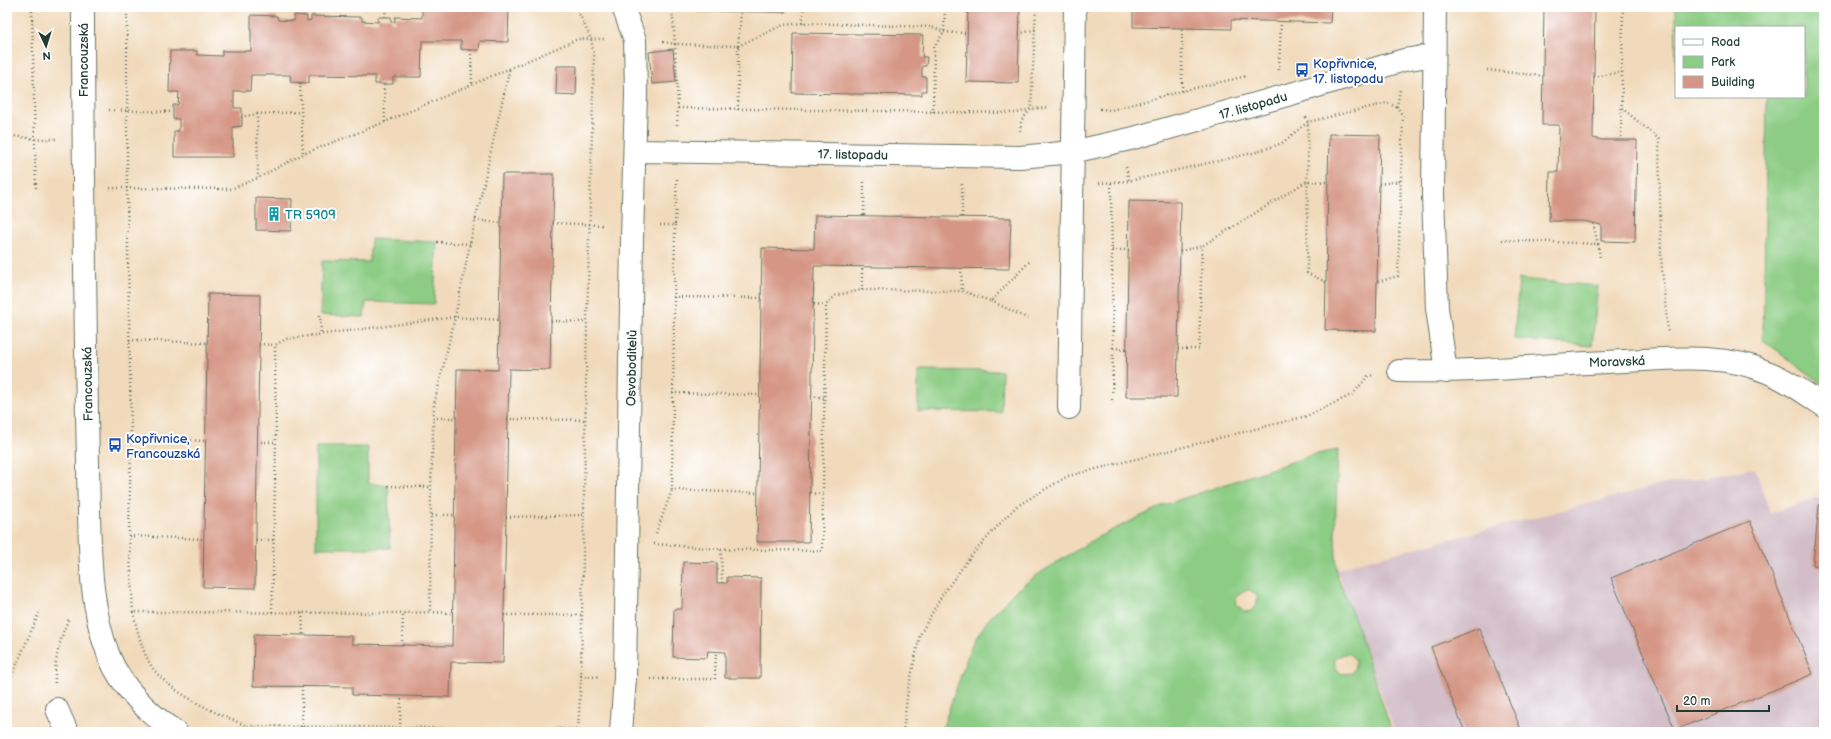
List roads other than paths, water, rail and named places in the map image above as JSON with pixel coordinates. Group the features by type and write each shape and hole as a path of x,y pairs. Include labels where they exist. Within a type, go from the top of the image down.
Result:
{"street":[{"name":"Francouzská","path":"83,7 83,138 90,562 98,619 110,658 125,683 154,716 176,732"},
{"name":"Osvoboditelů","path":"621,732 625,678 632,232 635,151 635,40 623,7"},
{"path":"1069,408 1075,7"},
{"path":"1435,7 1434,237 1438,308 1446,372"},
{"name":"17. listopadu","path":"635,151 1020,157 1072,152 1130,140 1404,60 1434,55"},
{"name":"Moravská","path":"1399,370 1446,372 1670,359 1714,360 1741,364 1767,371 1789,383 1824,406"},
{"path":"57,709 67,732"}],"place":[{"name":"Kopřivnice, 17. listopadu","path":"1302,70"},
{"name":"TR 5909","path":"274,214"},
{"name":"Kopřivnice, Francouzská","path":"115,445"}]}
